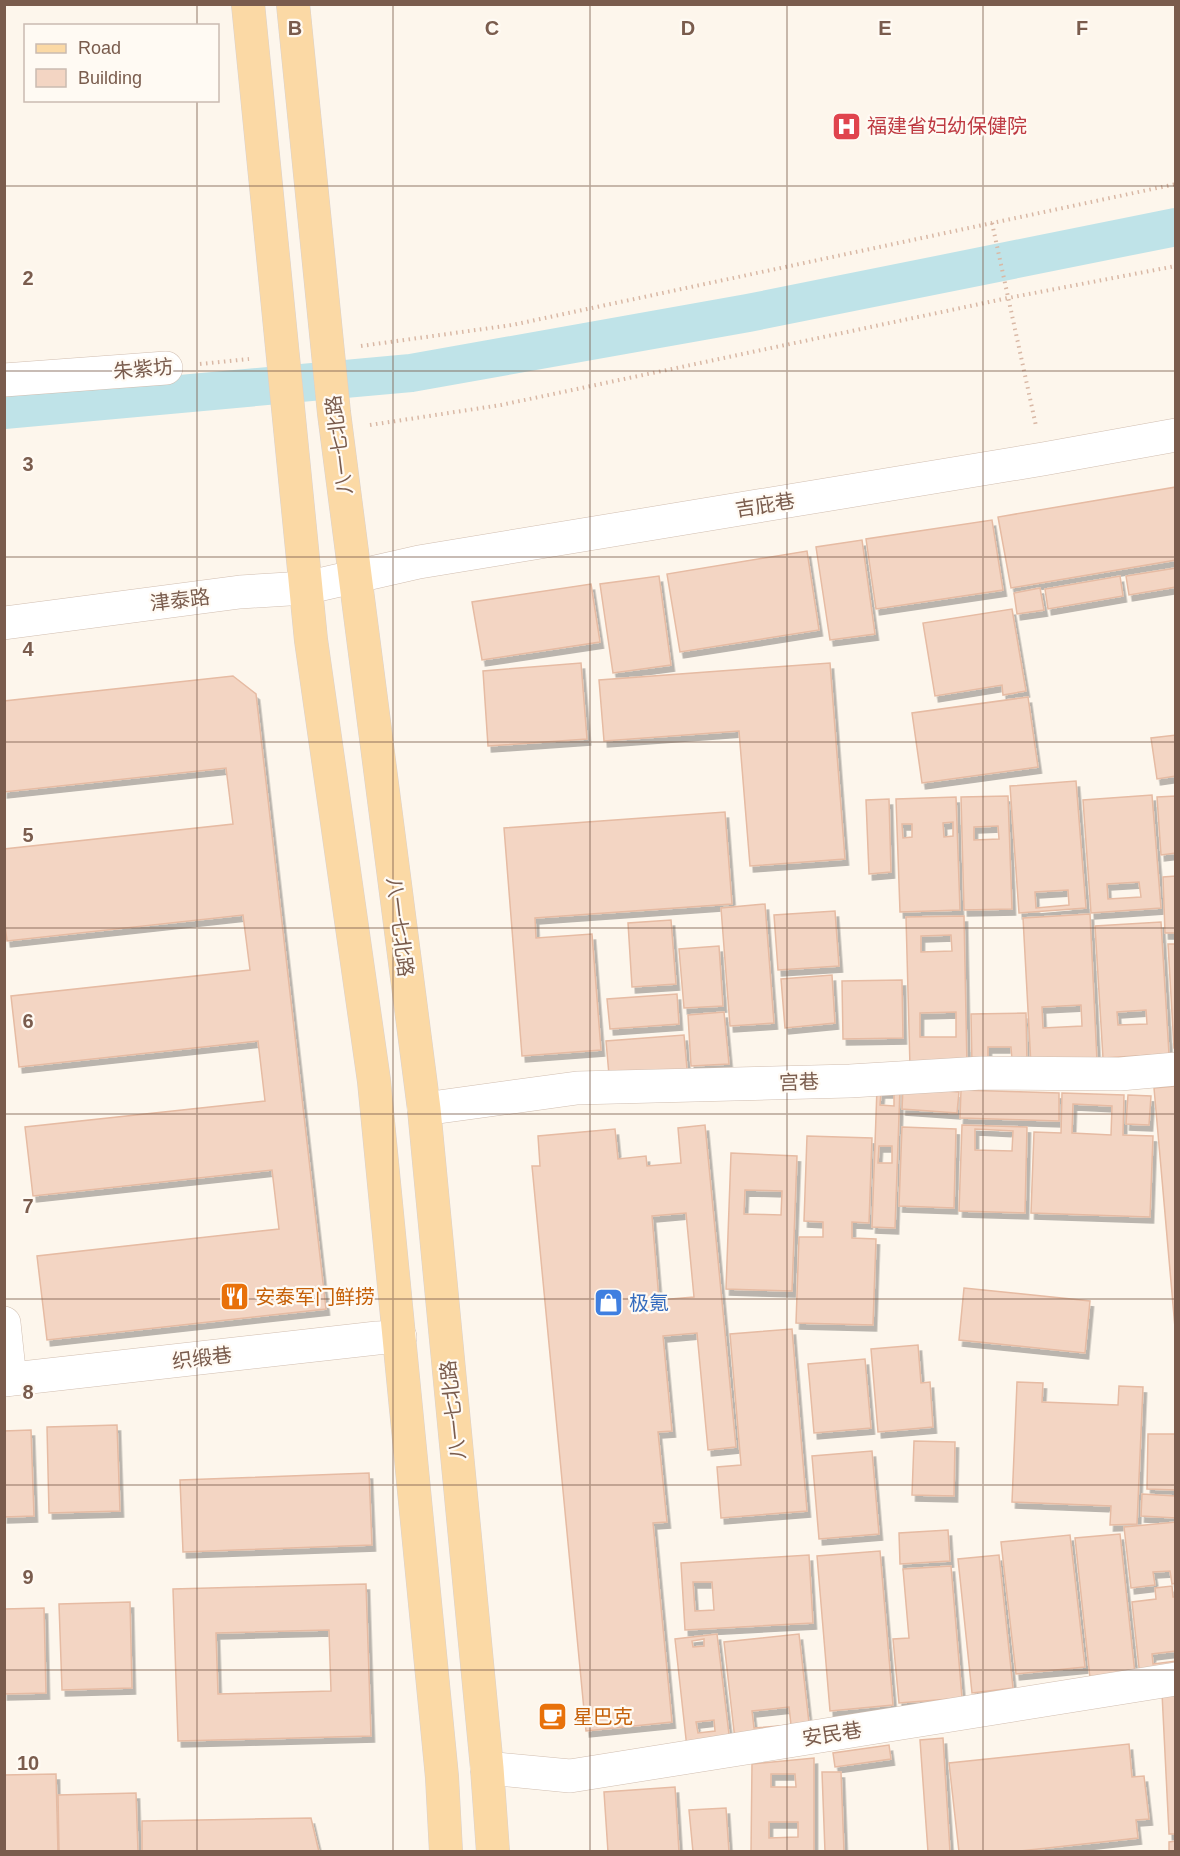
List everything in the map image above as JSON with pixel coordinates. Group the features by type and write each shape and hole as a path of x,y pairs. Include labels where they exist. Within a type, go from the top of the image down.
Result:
{"main road":[{"path":"248,4 305,588 374,1082 442,1777 446,1851"},
{"name":"八一七北路","path":"293,4 343,487 424,1109 493,1851"}],"street":[{"name":"朱紫坊","path":"4,380 166,368"},
{"name":"吉庇巷","path":"355,576 419,562 1176,435"},
{"name":"津泰路","path":"4,622 240,592 305,588 355,576"},
{"name":"宫巷","path":"424,1109 577,1088 838,1081 982,1073 1120,1074 1176,1069"},
{"path":"4,1323 7,1380"},
{"name":"织缎巷","path":"7,1380 400,1337"},
{"name":"安民巷","path":"487,1768 570,1776 1176,1679"}],"path":[{"path":"328,351 512,326 1176,184"},
{"path":"992,223 1043,459"},
{"path":"337,431 501,405 1008,298 1176,266"},
{"name":"朱紫坊","path":"166,368 282,356"}],"building":[{"path":"1176,487 1176,560 1011,588 998,517"},
{"path":"992,520 1003,590 876,609 866,539"},
{"path":"862,540 875,634 830,640 816,547"},
{"path":"807,551 819,630 680,652 667,574"},
{"path":"1176,568 1176,587 1129,595 1126,576"},
{"path":"659,576 671,665 613,673 600,584"},
{"path":"1120,576 1123,596 1048,609 1045,589"},
{"path":"591,584 600,642 482,660 472,602"},
{"path":"1040,588 1044,610 1017,614 1014,593"},
{"path":"1012,609 1026,691 1003,695 1002,685 935,696 923,623"},
{"path":"581,663 587,739 488,746 483,671"},
{"path":"830,663 845,859 750,866 739,731 604,741 599,680"},
{"path":"233,676 256,694 326,1309 47,1340 37,1256 279,1229 272,1170 33,1196 25,1127 265,1101 258,1041 19,1067 11,996 250,970 243,915 7,941 4,917 4,849 233,824 226,768 4,792 4,701"},
{"path":"1028,697 1038,767 922,783 912,713"},
{"path":"1176,735 1176,776 1157,779 1151,738"},
{"path":"1076,781 1086,908 1019,913 1010,786","holes":["1068,890 1069,905 1036,908 1035,892"]},
{"path":"1152,795 1161,908 1091,913 1083,800","holes":["1139,882 1141,897 1108,899 1107,884"]},
{"path":"1008,796 1012,909 964,910 961,797","holes":["998,826 999,839 974,840 974,827"]},
{"path":"1176,796 1176,853 1161,855 1157,797"},
{"path":"956,797 960,910 900,912 896,799","holes":["953,822 953,836 944,837 943,823","902,824 912,824 912,837 903,838"]},
{"path":"889,799 891,872 869,874 866,800"},
{"path":"725,812 732,904 535,918 536,938 592,934 601,1050 522,1056 504,828"},
{"path":"1176,876 1176,933 1165,933 1163,877"},
{"path":"765,904 774,1023 730,1026 721,908"},
{"path":"835,911 839,966 778,970 774,915"},
{"path":"1090,914 1097,1061 1031,1065 1023,918","holes":["1081,1005 1082,1026 1043,1028 1042,1007"]},
{"path":"964,916 967,1066 910,1067 906,917","holes":["951,935 952,951 921,952 921,936","956,1012 956,1037 920,1037 920,1013"]},
{"path":"671,920 676,984 632,987 628,923"},
{"path":"1161,922 1169,1054 1103,1058 1095,926","holes":["1146,1010 1147,1024 1118,1025 1117,1012"]},
{"path":"1168,944 1176,944 1176,1048 1174,1048"},
{"path":"719,946 723,1006 684,1008 679,949"},
{"path":"832,975 835,1023 785,1028 781,979"},
{"path":"902,980 903,1038 843,1039 842,981"},
{"path":"677,994 679,1024 610,1029 607,999"},
{"path":"724,1012 729,1064 691,1066 688,1015"},
{"path":"1026,1013 1027,1064 972,1065 971,1014","holes":["988,1047 1011,1047 1012,1060 988,1060"]},
{"path":"684,1035 687,1069 609,1075 606,1041"},
{"path":"1176,1086 1176,1339 1154,1088"},
{"path":"877,1088 900,1088 895,1228 872,1227","holes":["881,1092 894,1092 894,1106 880,1105","879,1146 892,1146 892,1163 878,1163"]},
{"path":"903,1088 959,1092 957,1113 902,1109"},
{"path":"961,1090 1059,1093 1059,1121 960,1118"},
{"path":"1062,1093 1124,1095 1123,1135 1153,1136 1150,1217 1031,1213 1034,1132 1061,1133","holes":["1073,1104 1112,1106 1111,1135 1072,1133"]},
{"path":"1128,1095 1151,1096 1149,1125 1126,1124"},
{"path":"705,1125 736,1447 708,1450 697,1333 663,1336 672,1431 658,1432 667,1522 653,1523 672,1722 586,1731 532,1166 540,1166 538,1136 615,1129 618,1159 646,1156 647,1166 681,1163 678,1128","holes":["686,1213 694,1297 659,1300 652,1216"]},
{"path":"962,1125 1027,1127 1025,1213 959,1211","holes":["975,1129 1013,1131 1012,1151 975,1150"]},
{"path":"902,1127 956,1129 954,1208 899,1206"},
{"path":"807,1136 872,1138 869,1223 852,1222 852,1238 876,1239 873,1325 796,1323 799,1237 823,1237 823,1222 804,1221"},
{"path":"731,1153 797,1156 792,1291 726,1289","holes":["745,1190 782,1191 781,1215 744,1214"]},
{"path":"964,1288 1090,1301 1085,1353 959,1340"},
{"path":"792,1329 807,1511 721,1518 717,1467 741,1465 730,1334"},
{"path":"918,1345 921,1383 930,1382 933,1427 878,1432 871,1349"},
{"path":"865,1359 871,1428 814,1433 808,1364"},
{"path":"1017,1382 1043,1383 1042,1402 1118,1405 1119,1386 1143,1387 1137,1524 1110,1525 1111,1506 1012,1502"},
{"path":"117,1425 120,1511 49,1513 47,1427"},
{"path":"31,1430 34,1516 4,1517 4,1431"},
{"path":"1148,1434 1176,1434 1176,1490 1147,1489"},
{"path":"914,1441 955,1442 954,1496 912,1495"},
{"path":"872,1451 879,1534 819,1539 812,1456"},
{"path":"369,1473 372,1545 183,1552 180,1480"},
{"path":"1142,1494 1176,1496 1176,1518 1141,1516"},
{"path":"1176,1522 1176,1583 1172,1584 1170,1571 1153,1572 1155,1585 1131,1588 1124,1527"},
{"path":"948,1530 950,1561 900,1564 899,1533"},
{"path":"1120,1534 1135,1674 1090,1678 1075,1538"},
{"path":"1070,1535 1085,1667 1016,1674 1001,1542"},
{"path":"880,1551 893,1705 830,1711 817,1556"},
{"path":"809,1555 813,1623 685,1630 681,1563","holes":["693,1582 712,1582 714,1610 695,1611"]},
{"path":"999,1555 1013,1688 972,1693 958,1559"},
{"path":"951,1566 962,1698 899,1703 893,1639 909,1638 903,1569"},
{"path":"366,1584 371,1736 178,1741 173,1589","holes":["329,1630 331,1691 218,1694 216,1633"]},
{"path":"1172,1586 1173,1597 1176,1597 1176,1651 1152,1654 1153,1664 1176,1661 1176,1673 1140,1677 1132,1602 1156,1599 1155,1588"},
{"path":"130,1602 132,1688 62,1690 59,1604"},
{"path":"44,1608 46,1693 4,1694 4,1609"},
{"path":"717,1634 730,1743 687,1748 675,1639","holes":["704,1639 704,1646 693,1647 692,1641","714,1720 715,1731 698,1733 696,1722"]},
{"path":"799,1634 810,1732 735,1740 724,1642","holes":["789,1707 791,1725 754,1728 752,1711"]},
{"path":"1176,1692 1176,1834 1169,1834 1162,1693"},
{"path":"943,1738 950,1852 928,1852 920,1740"},
{"path":"1129,1744 1132,1777 1144,1776 1149,1819 1136,1820 1138,1838 1010,1852 959,1852 949,1763"},
{"path":"889,1745 891,1759 835,1767 833,1753"},
{"path":"814,1758 814,1852 751,1852 752,1764","holes":["771,1774 795,1774 796,1787 771,1787","769,1822 798,1822 798,1837 769,1838"]},
{"path":"822,1772 841,1772 844,1852 825,1852"},
{"path":"56,1774 58,1852 4,1852 4,1775"},
{"path":"675,1787 679,1852 608,1852 604,1792"},
{"path":"136,1793 138,1852 59,1852 58,1795"},
{"path":"726,1808 729,1852 693,1852 689,1810"},
{"path":"311,1818 319,1852 142,1852 142,1821"},
{"path":"1176,1841 1176,1852 1169,1852 1169,1842"}],"waterway":[{"path":"4,410 411,373 748,313 1176,227"}],"place":[{"name":"福建省妇幼保健院","path":"846,126"},
{"name":"安泰军门鲜捞","path":"234,1297"},
{"name":"极氪","path":"608,1303"},
{"name":"星巴克","path":"552,1717"}]}
